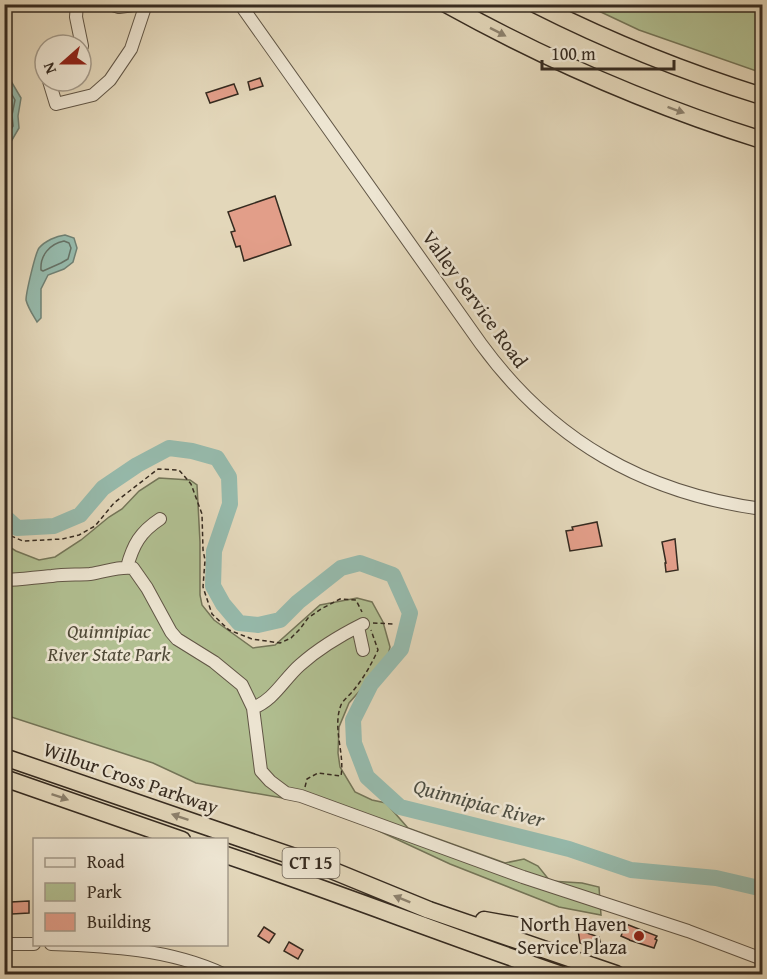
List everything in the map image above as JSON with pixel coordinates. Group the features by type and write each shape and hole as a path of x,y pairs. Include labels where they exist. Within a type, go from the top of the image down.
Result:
{"highway":[{"path":"446,4 511,39 598,79 694,117 762,140"},
{"path":"535,4 651,56 762,96"},
{"name":"Wilbur Cross Parkway","path":"4,757 324,867 429,910 616,975"},
{"path":"4,778 176,838"},
{"name":"CT 15","path":"228,856 559,975"},
{"path":"429,910 518,926"},
{"path":"453,938 528,975"}],"street":[{"path":"77,4 76,16 79,33"},
{"path":"110,4 119,7 141,4"},
{"path":"53,93 56,104 93,95 110,80 131,49 146,4"},
{"name":"Valley Service Road","path":"240,4 481,344 501,371 531,403 578,441 630,472 695,496 762,509"},
{"path":"127,567 131,550 140,536 150,525 160,519"},
{"path":"4,580 54,575 74,576 116,567 133,568 177,639 214,662 242,685 253,708 261,771 286,793 302,796 523,877 762,959"},
{"path":"253,708 264,704 306,660 333,640 363,625 363,650"},
{"path":"4,944 33,944"},
{"path":"106,946 189,961 223,975"}],"path":[{"path":"4,533 23,541 62,539 79,535 95,526 114,503 158,469 178,470 191,484 201,514 205,560 203,587 212,614 229,630 252,639 280,643 291,638 308,618 321,609 340,599 356,600 363,625 378,650 353,691 341,704 339,717 339,743 343,764 341,776 318,773 308,779 302,796"},
{"path":"363,625 394,624"}],"green space":[{"path":"586,5 762,5 762,73 639,30"},
{"name":"Quinnipiac River State Park","path":"159,478 190,480 197,485 202,605 214,620 253,648 275,645 320,605 357,598 372,602 383,622 390,647 387,660 349,703 339,727 340,767 355,792 372,800 386,803 408,828 505,863 524,859 538,866 550,881 582,883 599,887 601,915 559,907 450,864 323,805 196,783 153,763 5,715 5,544 39,560 55,557 122,509 139,491"}],"water":[{"path":"5,77 11,81 21,98 19,128 5,152"},
{"path":"65,235 74,238 77,248 73,262 64,269 48,275 41,289 41,318 37,322 26,300 35,258 44,243"}],"building":[{"path":"260,78 263,86 250,90 248,82"},
{"path":"234,84 238,94 210,103 206,93"},
{"path":"275,196 291,245 244,261 240,246 236,247 231,232 235,231 228,212"},
{"path":"597,522 602,546 570,551 566,531 573,530 572,527"},
{"path":"675,539 678,570 666,572 662,542"},
{"path":"29,901 29,913 12,914 11,902"},
{"name":"North Haven Service Plaza","path":"626,924 657,936 654,948 621,936"},
{"path":"264,927 275,934 269,943 258,936"},
{"path":"578,930 599,937 602,950 580,943"},
{"path":"289,942 303,950 298,959 284,951"}],"waterway":[{"name":"Quinnipiac River","path":"4,516 17,528 54,526 80,515 103,488 137,465 169,448 217,458 229,477 230,504 214,551 213,586 223,604 239,623 258,625 280,620 298,602 341,568 360,563 393,575 410,613 401,649 371,684 353,720 354,743 367,777 400,807 569,849 631,870 716,878 762,887"}],"place":[{"name":"North Haven Service Plaza","path":"639,936"}]}
